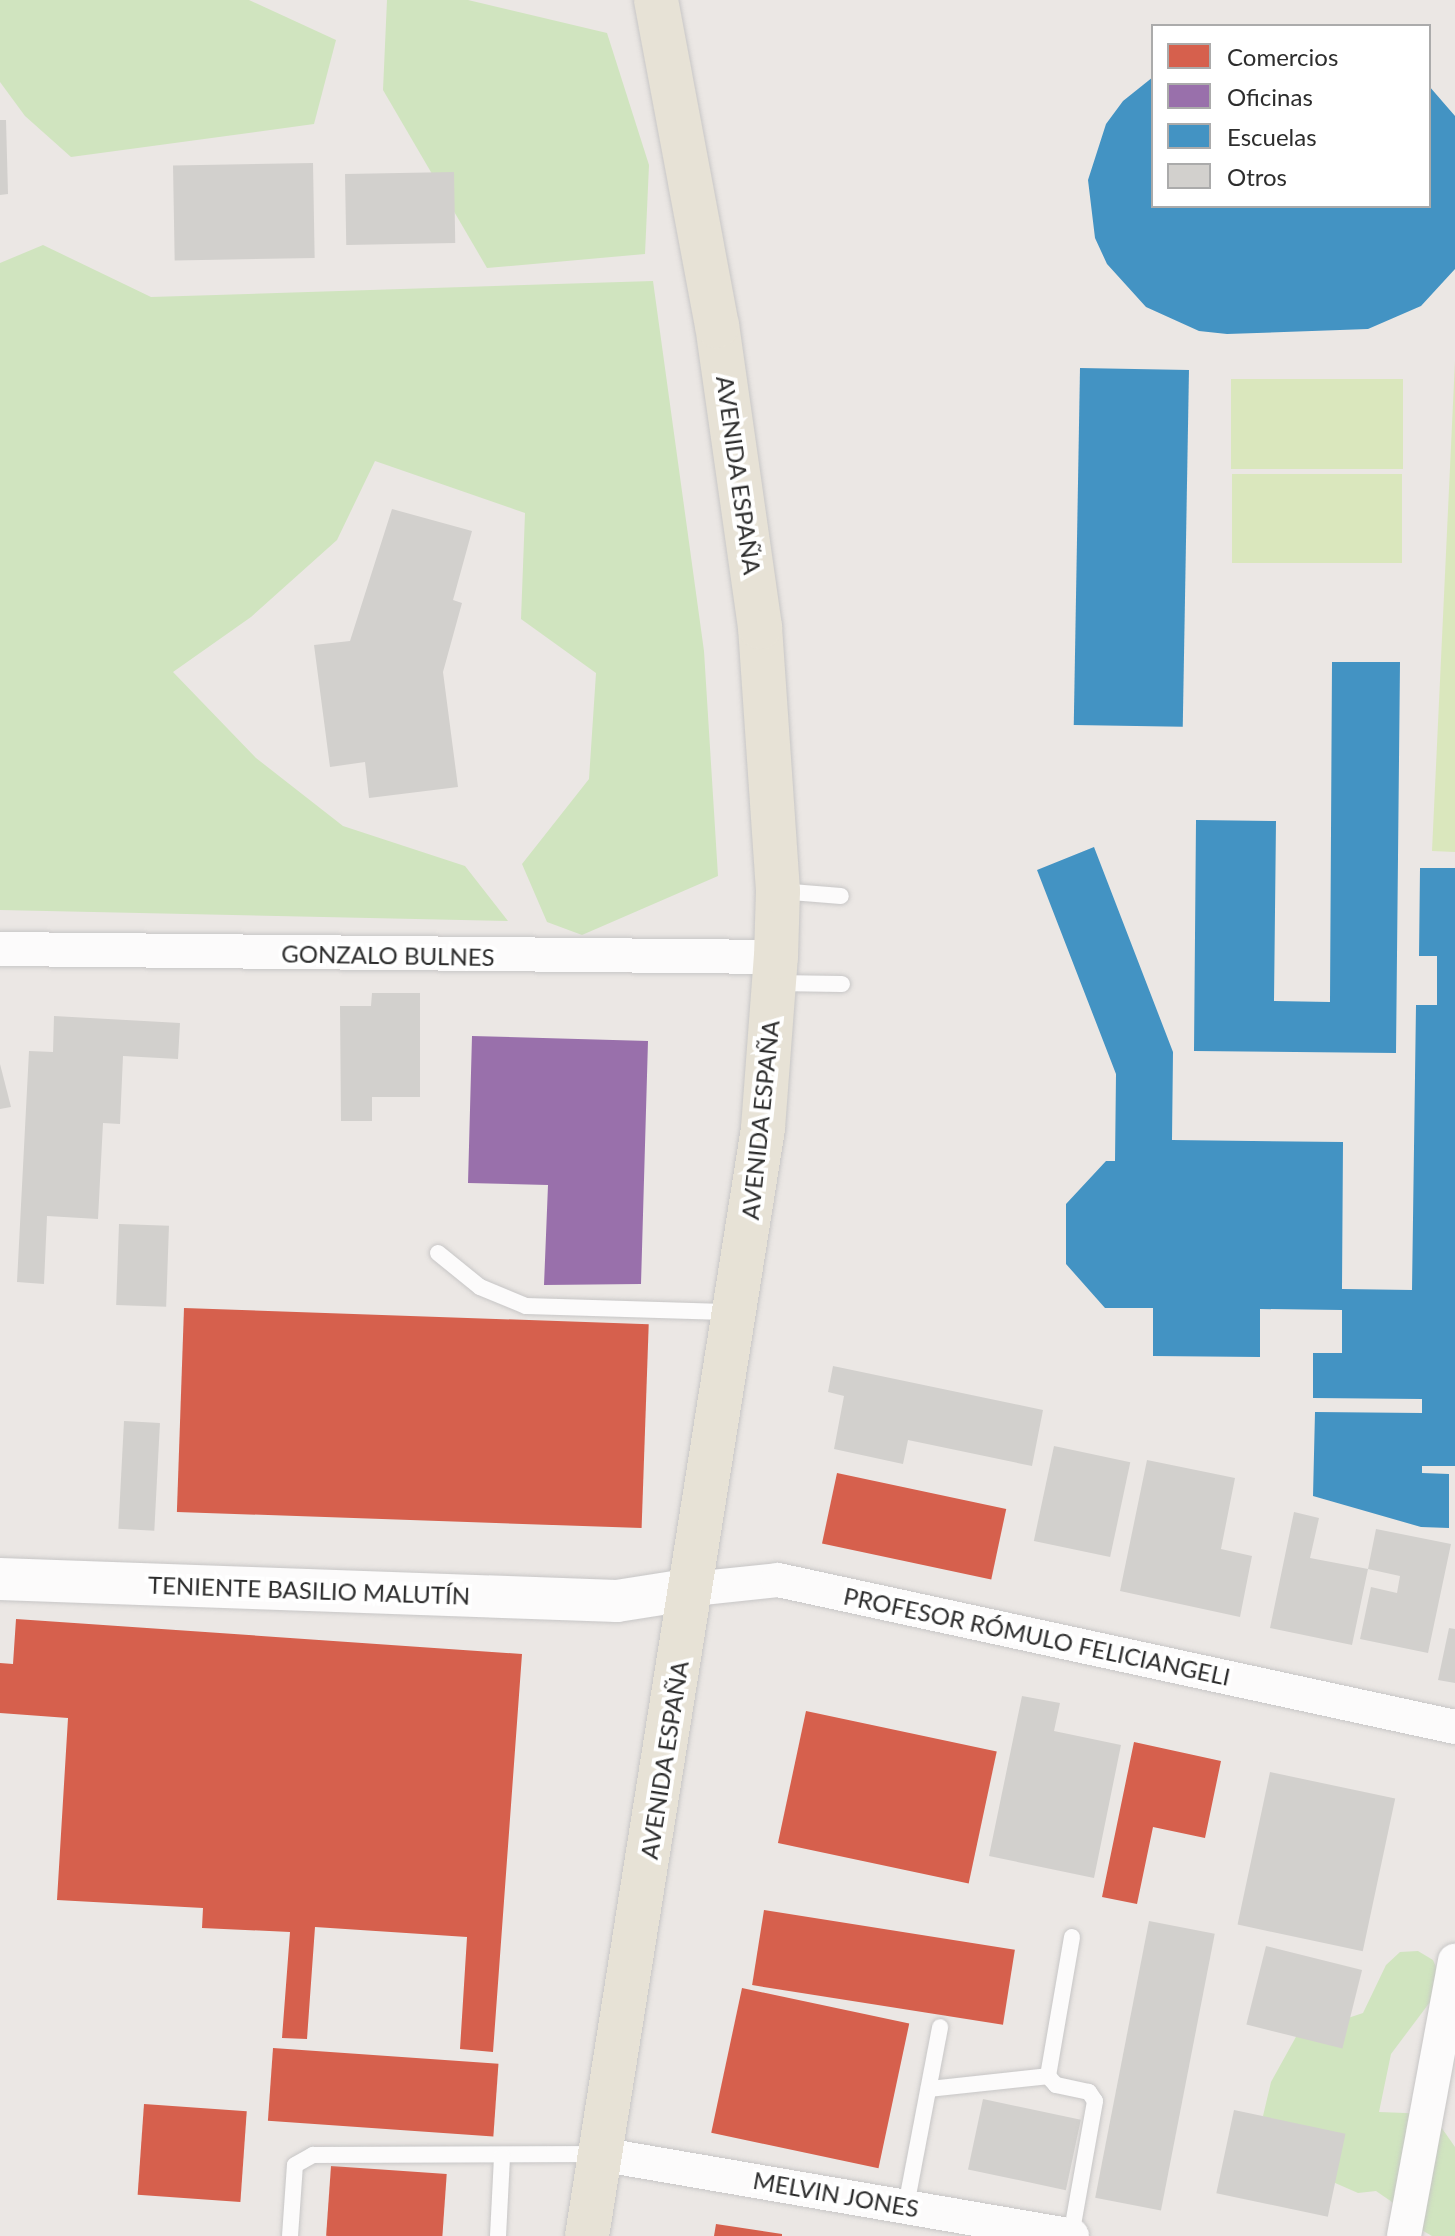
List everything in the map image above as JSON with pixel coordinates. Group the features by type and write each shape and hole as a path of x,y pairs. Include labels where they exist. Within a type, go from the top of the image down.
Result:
{"main road":[{"name":"AVENIDA ESPAÑA","path":"587,2236 693,1589 763,1128 778,891 762,642 739,461 656,0"}],"street":[{"name":"GONZALO BULNES","path":"0,949 775,970"},
{"name":"TENIENTE BASILIO MALUTÍN","path":"0,1579 617,1601"},
{"name":"PROFESOR RÓMULO FELICIANGELI","path":"617,1601 778,1580 1455,1727"},
{"path":"1404,2236 1455,1961"},
{"name":"MELVIN JONES","path":"599,2154 1071,2236"}],"lane":[{"path":"778,891 841,896"},
{"path":"775,970 842,984"},
{"path":"438,1253 491,1294 526,1306 735,1312"},
{"path":"1048,2076 1072,1937"},
{"path":"906,2206 940,2027"},
{"path":"929,2089 1048,2076"},
{"path":"1048,2076 1056,2085 1089,2092 1095,2101 1071,2236"},
{"path":"290,2236 295,2165 313,2155 599,2154"},
{"path":"498,2236 502,2156"}],"green space":[{"path":"0,0 249,0 336,40 314,124 71,157 25,116 0,82"},
{"path":"387,0 468,0 607,33 649,165 645,254 487,268 383,90"},
{"path":"43,245 151,297 653,281 704,651 718,876 582,935 547,922 522,864 589,779 596,673 521,619 525,513 375,461 337,540 251,617 173,672 256,758 343,826 465,866 508,921 0,910 0,263"},
{"path":"1455,361 1455,852 1432,851"},
{"path":"1231,379 1403,379 1403,469 1231,469"},
{"path":"1232,474 1402,474 1402,563 1232,563"},
{"path":"1418,1951 1433,1960 1440,1976 1436,1994 1391,2054 1379,2112 1432,2114 1455,2147 1455,2236 1432,2236 1399,2217 1392,2202 1376,2191 1358,2193 1326,2179 1263,2116 1271,2082 1297,2035 1363,2013 1386,1965 1400,1952"}],"building: Comercios":[{"path":"184,1308 649,1324 642,1528 177,1512"},
{"path":"837,1473 1006,1509 991,1579 822,1543"},
{"path":"16,1619 522,1654 493,2052 460,2049 467,1937 315,1927 307,2039 282,2038 290,1932 202,1928 203,1908 57,1900 68,1718 0,1713 0,1663 13,1664"},
{"path":"806,1711 997,1752 969,1884 778,1843"},
{"path":"1134,1742 1221,1761 1205,1838 1153,1827 1137,1904 1102,1897"},
{"path":"764,1910 1015,1950 1003,2025 752,1985"},
{"path":"742,1988 909,2024 878,2168 711,2133"},
{"path":"273,2048 498,2064 493,2137 268,2121"},
{"path":"144,2104 247,2111 240,2202 138,2195"},
{"path":"331,2166 447,2174 442,2236 326,2236"},
{"path":"716,2224 782,2234 782,2236 714,2236"}],"building: Oficinas":[{"path":"472,1036 648,1041 641,1284 544,1285 548,1185 468,1183"}],"building: Escuelas":[{"path":"1151,79 1151,208 1431,208 1431,88 1455,116 1455,269 1421,306 1368,329 1227,334 1199,331 1146,307 1107,264 1095,238 1088,180 1106,124 1123,101"},
{"path":"1080,368 1189,370 1183,727 1074,725"},
{"path":"1332,662 1400,662 1396,1053 1194,1051 1196,820 1276,821 1274,1001 1330,1002"},
{"path":"1094,847 1173,1052 1172,1140 1343,1142 1342,1289 1412,1290 1416,1005 1437,1005 1437,956 1419,956 1420,868 1455,868 1455,1466 1422,1466 1422,1473 1449,1474 1449,1528 1421,1527 1313,1496 1315,1412 1422,1413 1422,1399 1313,1398 1313,1353 1342,1353 1342,1310 1260,1309 1260,1357 1153,1356 1153,1308 1105,1308 1066,1264 1066,1204 1106,1161 1115,1161 1116,1074 1037,870"}],"building: Otros":[{"path":"0,120 6,120 8,194 0,195"},
{"path":"313,163 315,258 175,260 173,165"},
{"path":"454,172 455,243 346,245 345,174"},
{"path":"392,509 472,531 453,600 462,603 443,672 458,787 369,798 365,762 330,767 314,645 350,641"},
{"path":"372,993 420,993 420,1097 372,1097 372,1121 341,1121 340,1006 371,1006"},
{"path":"54,1016 180,1023 178,1059 123,1056 120,1124 103,1123 98,1219 47,1216 44,1284 17,1282 29,1051 53,1052"},
{"path":"0,1064 11,1107 0,1109"},
{"path":"119,1224 169,1226 166,1307 116,1305"},
{"path":"833,1366 1043,1410 1032,1466 908,1440 903,1464 834,1449 844,1396 828,1392"},
{"path":"124,1421 160,1423 154,1531 118,1529"},
{"path":"1054,1446 1130,1462 1110,1557 1034,1541"},
{"path":"1147,1460 1235,1478 1221,1549 1252,1556 1240,1617 1120,1591"},
{"path":"1294,1512 1319,1518 1310,1558 1368,1569 1352,1645 1270,1628"},
{"path":"1376,1529 1451,1544 1428,1653 1360,1639 1371,1587 1397,1593 1400,1576 1368,1569"},
{"path":"1449,1628 1455,1629 1455,1683 1438,1680"},
{"path":"1022,1696 1060,1703 1054,1731 1121,1745 1094,1878 989,1856"},
{"path":"1270,1772 1395,1799 1363,1951 1238,1925"},
{"path":"1149,1921 1215,1934 1161,2211 1095,2198"},
{"path":"1266,1946 1362,1970 1342,2049 1246,2025"},
{"path":"983,2099 1081,2120 1066,2190 968,2169"},
{"path":"1234,2110 1346,2134 1328,2217 1216,2193"}]}
